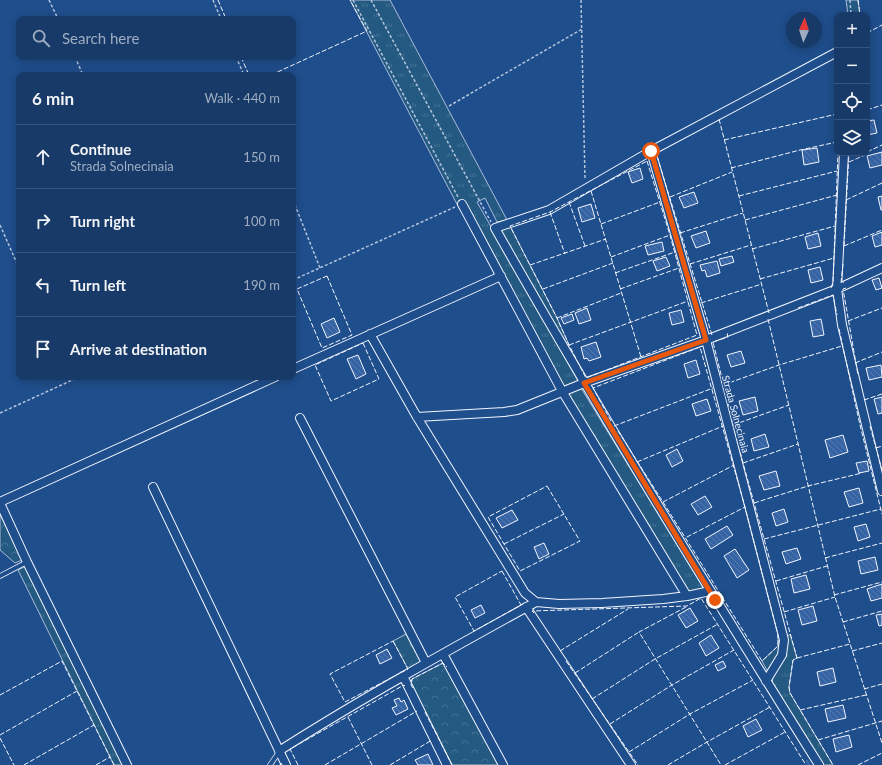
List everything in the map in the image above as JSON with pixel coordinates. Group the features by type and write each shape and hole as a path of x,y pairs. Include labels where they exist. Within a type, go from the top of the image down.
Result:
{"street":[{"path":"819,765 710,591 584,383 495,228 549,210 651,151 834,54"},
{"name":"Strada Solnecinaia","path":"651,151 706,340 784,640 782,655 766,681"},
{"path":"844,156 837,289 842,325 882,490"},
{"path":"462,204 562,391 687,596"},
{"path":"417,417 517,410 562,391 706,340 837,289 882,268"},
{"path":"296,368 501,276"},
{"path":"370,334 417,417 526,593 536,602"},
{"path":"127,765 27,562 0,502 268,380"},
{"path":"300,418 426,663"},
{"path":"153,487 286,765"},
{"path":"279,751 403,676 536,602 560,604 602,603 687,596 710,591"},
{"path":"526,607 631,765"},
{"path":"443,654 503,765"},
{"path":"403,676 447,765"}],"lane":[{"path":"0,576 27,562"},
{"path":"270,765 279,751"}],"path":[{"path":"49,0 57,16"},
{"path":"213,0 220,16"},
{"path":"296,279 462,204 353,0"},
{"path":"371,0 495,228"},
{"path":"581,0 586,189"},
{"path":"850,0 851,12"},
{"path":"449,106 582,29"},
{"path":"76,60 82,72"},
{"path":"237,60 243,72"},
{"path":"296,208 320,268"},
{"path":"0,225 16,261"},
{"path":"0,413 73,380"}],"green space":[{"path":"350,0 390,0 507,220 497,222 485,198 477,202 578,381 564,386 467,206 460,210"},
{"path":"846,0 858,0 860,12 848,12"},
{"path":"510,226 557,318 569,345 565,346 499,229"},
{"path":"581,388 704,589 689,593 567,393"},
{"path":"0,514 22,560 15,563 0,550"},
{"path":"26,566 124,765 114,765 18,570"},
{"path":"406,634 421,662 408,669 393,641"},
{"path":"790,634 797,658 793,660 789,687 790,693 833,765 823,765 772,684 775,672 786,651 787,637"},
{"path":"778,635 780,640 780,650 768,672 762,661 778,646"},
{"path":"443,663 447,667 500,765 452,765 411,685 412,679"}],"building":[{"path":"874,120 877,133 870,134 870,121"},
{"path":"817,148 819,162 804,165 802,150"},
{"path":"882,152 882,165 870,168 867,156"},
{"path":"640,168 643,179 632,183 628,172"},
{"path":"694,192 698,203 684,208 679,197"},
{"path":"882,196 882,210 881,210 878,197"},
{"path":"591,204 595,218 582,222 578,208"},
{"path":"706,231 710,243 696,248 691,236"},
{"path":"882,232 882,245 875,247 872,236"},
{"path":"818,233 821,246 808,249 805,237"},
{"path":"662,242 664,251 648,255 645,246"},
{"path":"732,256 734,262 721,266 719,259"},
{"path":"666,257 670,266 657,271 653,261"},
{"path":"717,261 720,273 707,277 705,270 702,271 700,265"},
{"path":"820,267 823,280 811,283 808,270"},
{"path":"879,278 882,288 876,290 872,280"},
{"path":"587,308 591,320 579,324 575,313"},
{"path":"681,310 684,322 672,325 669,313"},
{"path":"572,314 574,320 564,324 561,318"},
{"path":"334,318 340,332 327,338 321,324"},
{"path":"821,319 824,335 813,337 810,321"},
{"path":"596,342 601,357 589,361 587,358 584,359 581,347"},
{"path":"741,351 745,363 731,367 727,355"},
{"path":"358,355 366,374 356,379 347,359"},
{"path":"696,360 700,374 688,378 684,364"},
{"path":"881,365 882,377 869,380 866,368"},
{"path":"755,397 758,411 743,415 739,401"},
{"path":"882,397 882,413 878,414 874,399"},
{"path":"707,399 711,411 696,416 692,404"},
{"path":"765,434 769,447 754,451 751,439"},
{"path":"843,435 848,452 830,458 825,440"},
{"path":"677,449 683,461 672,467 666,455"},
{"path":"867,461 869,471 859,473 856,463"},
{"path":"776,471 780,486 764,490 759,476"},
{"path":"859,488 863,503 849,507 844,492"},
{"path":"705,496 712,507 698,515 691,504"},
{"path":"784,509 788,522 776,526 772,513"},
{"path":"512,510 518,520 502,528 496,518"},
{"path":"866,524 870,537 858,541 854,527"},
{"path":"727,526 733,535 711,549 705,539"},
{"path":"544,543 549,554 539,559 534,547"},
{"path":"797,548 801,559 786,564 782,552"},
{"path":"735,549 749,570 737,578 724,556"},
{"path":"875,557 878,570 861,574 858,561"},
{"path":"806,575 810,589 794,593 791,579"},
{"path":"882,584 882,598 871,601 867,589"},
{"path":"481,605 485,613 475,618 471,610"},
{"path":"813,606 817,621 802,625 798,610"},
{"path":"690,608 698,621 686,628 678,615"},
{"path":"882,614 882,625 879,626 876,615"},
{"path":"711,635 719,648 706,656 699,643"},
{"path":"387,649 392,658 380,664 376,655"},
{"path":"723,661 726,667 718,671 715,665"},
{"path":"833,668 836,682 820,686 817,672"},
{"path":"399,698 401,702 404,700 408,709 396,715 392,708 397,706 394,700"},
{"path":"843,705 846,718 828,722 825,709"},
{"path":"756,719 762,730 748,737 743,726"},
{"path":"849,735 852,747 836,752 833,739"},
{"path":"428,754 433,765 418,765 415,760"}],"waterway":[{"path":"807,761 809,765"}],"fence":[{"path":"218,0 225,16"},
{"path":"278,72 367,31 350,0"},
{"path":"858,0 860,12"},
{"path":"870,31 882,25"},
{"path":"242,60 248,72"},
{"path":"870,109 882,105"},
{"path":"724,140 834,115"},
{"path":"719,119 769,313"},
{"path":"731,168 834,143"},
{"path":"849,162 882,145"},
{"path":"659,151 656,153 712,335"},
{"path":"831,288 833,282 838,156"},
{"path":"844,246 849,156"},
{"path":"647,161 670,235 697,335 586,378 510,226 550,212 647,161"},
{"path":"739,196 837,171"},
{"path":"670,197 732,172"},
{"path":"846,200 882,183"},
{"path":"591,191 641,357"},
{"path":"745,220 837,195"},
{"path":"569,202 585,246"},
{"path":"601,224 660,202"},
{"path":"550,212 565,254"},
{"path":"680,233 743,213"},
{"path":"752,249 835,226"},
{"path":"844,246 882,230"},
{"path":"611,257 670,235"},
{"path":"530,265 606,239"},
{"path":"690,264 751,245"},
{"path":"615,273 675,252"},
{"path":"760,279 834,258"},
{"path":"543,289 613,263"},
{"path":"843,264 841,283 844,282"},
{"path":"620,289 679,268"},
{"path":"327,276 352,335 322,348 297,289 327,276"},
{"path":"701,303 762,284"},
{"path":"846,288 843,289 858,375"},
{"path":"557,318 621,293"},
{"path":"798,308 833,295 837,315"},
{"path":"569,345 688,301"},
{"path":"848,321 882,308"},
{"path":"768,319 835,597 882,743"},
{"path":"839,329 860,425 882,514"},
{"path":"728,334 728,337 713,342 743,463 797,658 793,660 789,687 790,693 833,765"},
{"path":"363,343 379,379 331,401 315,365 363,343"},
{"path":"723,385 779,365 842,346"},
{"path":"611,421 593,388 700,347 745,507"},
{"path":"855,363 882,352"},
{"path":"614,426 713,388"},
{"path":"864,400 882,394"},
{"path":"733,425 789,405"},
{"path":"637,462 723,426"},
{"path":"870,426 882,470"},
{"path":"618,431 663,502 734,465"},
{"path":"743,463 798,444"},
{"path":"876,448 882,446"},
{"path":"754,503 808,486 862,473"},
{"path":"547,486 580,541 520,571 488,517 547,486"},
{"path":"663,502 762,661 778,646 778,635 745,507 685,538"},
{"path":"764,539 881,509"},
{"path":"504,544 564,514"},
{"path":"825,558 882,543"},
{"path":"776,581 827,566"},
{"path":"502,571 521,605 474,631 455,597 502,571"},
{"path":"834,595 882,582"},
{"path":"784,612 835,597"},
{"path":"534,613 532,611 687,606 701,598 806,765"},
{"path":"686,607 639,632 721,765"},
{"path":"560,651 628,609"},
{"path":"843,622 882,611"},
{"path":"592,699 655,659 718,624"},
{"path":"575,673 639,632"},
{"path":"393,641 408,669 345,702 330,674 393,641"},
{"path":"852,651 882,643"},
{"path":"797,658 850,644"},
{"path":"610,724 672,685 734,650"},
{"path":"0,695 62,661 114,765"},
{"path":"566,661 638,765"},
{"path":"413,688 411,685 412,679 443,663 447,667"},
{"path":"629,752 690,714 753,680"},
{"path":"864,689 882,684"},
{"path":"298,765 290,749 404,685 405,686"},
{"path":"0,735 77,691"},
{"path":"800,710 866,695"},
{"path":"668,765 770,707"},
{"path":"325,765 417,711"},
{"path":"425,712 452,765"},
{"path":"348,717 372,765"},
{"path":"818,740 882,721"},
{"path":"24,765 94,725"},
{"path":"725,765 785,732"},
{"path":"0,738 14,765"},
{"path":"390,765 432,740"},
{"path":"858,765 882,753"},
{"path":"96,765 110,757"},
{"path":"280,765 281,763 282,765"}],"route":[{"path":"651,151 706,340 584,383 715,600"}]}
